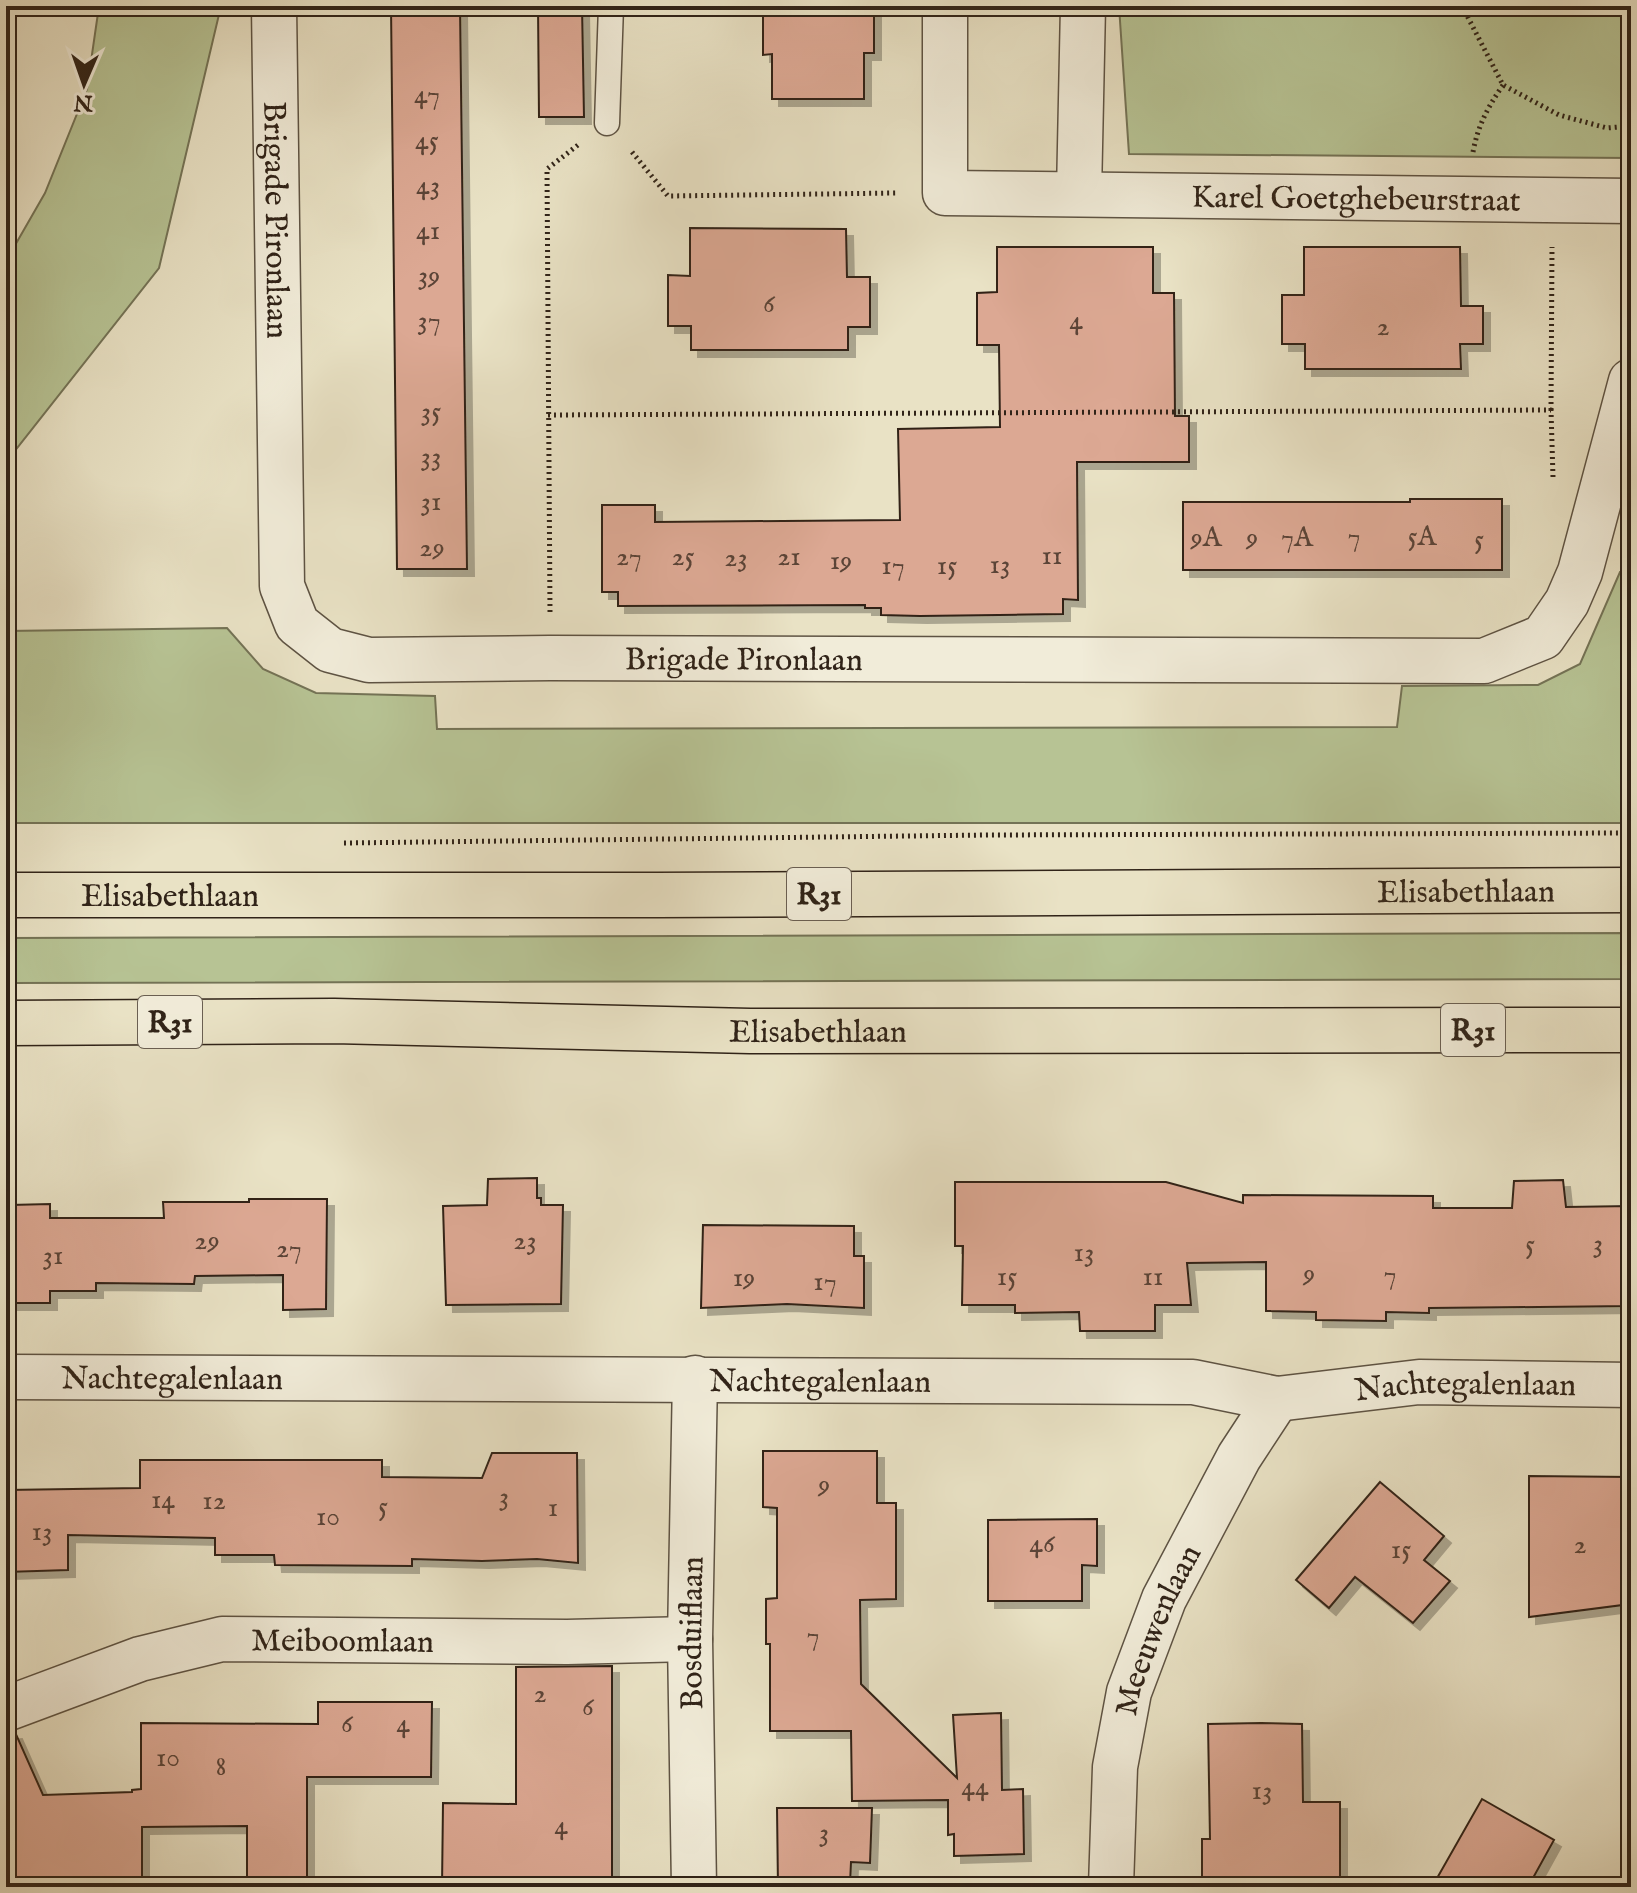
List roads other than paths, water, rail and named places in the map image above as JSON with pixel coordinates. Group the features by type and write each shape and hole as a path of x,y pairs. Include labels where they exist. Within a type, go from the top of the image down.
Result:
{"main road":[{"name":"Elisabethlaan","path":"6,895 1631,890"},
{"name":"Elisabethlaan","path":"6,1023 334,1021 750,1031 1631,1030"}],"street":[{"name":"Brigade Pironlaan","path":"274,6 282,586 297,624 330,650 369,660 1484,661 1543,637 1567,602 1580,572 1631,381"},
{"name":"Karel Goetghebeurstraat","path":"945,6 945,193 1631,201"},
{"path":"1079,193 1083,6"},
{"name":"Nachtegalenlaan","path":"6,1377 1193,1382 1277,1399 1419,1382 1631,1385"},
{"name":"Bosduiflaan","path":"694,1887 690,1639 695,1378"},
{"name":"Meeuwenlaan","path":"1111,1887 1115,1767 1129,1692 1164,1599 1239,1457 1277,1399"},
{"name":"Meiboomlaan","path":"6,1709 140,1659 222,1639 551,1642 690,1639"}],"lane":[{"path":"607,123 611,6"}]}
